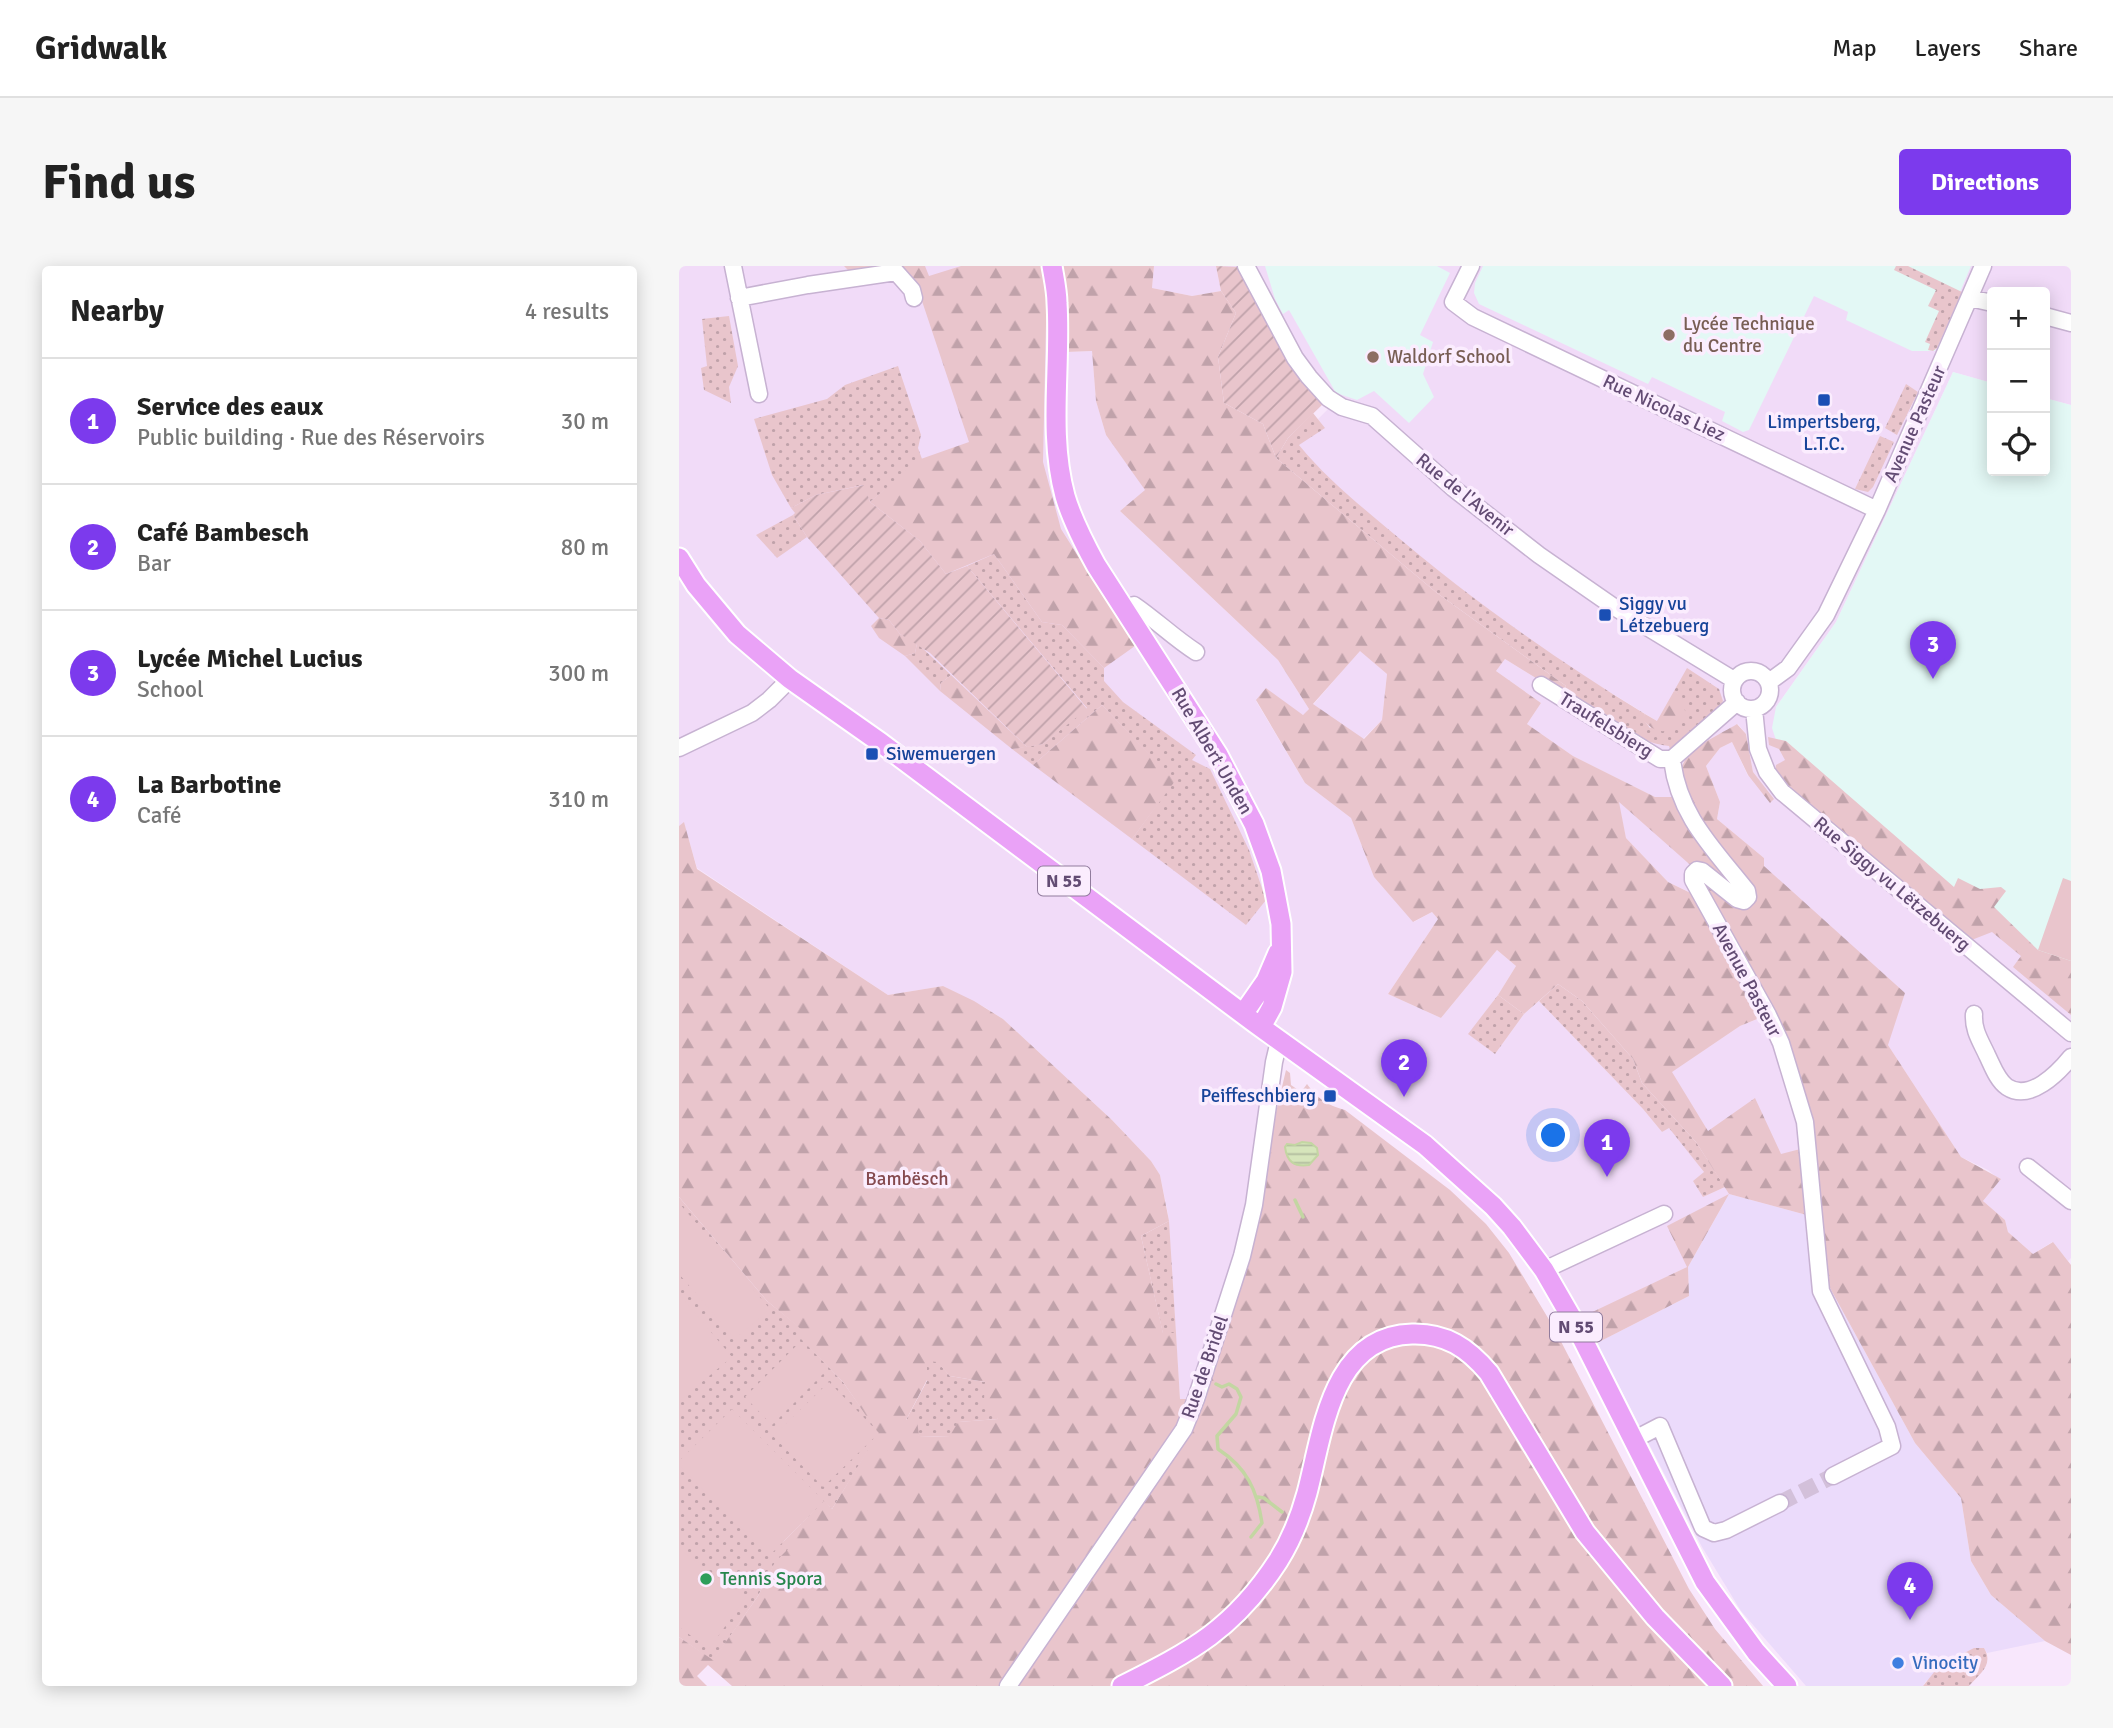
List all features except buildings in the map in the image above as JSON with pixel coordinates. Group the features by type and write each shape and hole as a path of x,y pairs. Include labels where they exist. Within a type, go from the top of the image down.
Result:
{"main road":[{"name":"Rue Albert Unden","path":"1052,266 1057,302 1056,429 1058,461 1065,497 1079,533 1124,609 1219,755 1254,824 1271,871 1277,896 1282,972 1278,990 1261,1027"},
{"name":"N 55","path":"679,558 715,610 737,634 790,678 1279,1041 1425,1145 1461,1176 1512,1227 1544,1270 1574,1322 1705,1582 1756,1652 1787,1686"},
{"name":"Rue Albert Unden","path":"1243,1014 1266,981 1281,946"},
{"path":"1122,1686 1186,1654 1223,1627 1253,1597 1279,1559 1306,1495 1319,1438 1340,1377 1356,1358 1378,1342 1401,1334 1426,1333 1453,1341 1473,1354 1489,1373 1585,1532 1655,1617 1722,1686"}],"street":[{"path":"733,266 759,394"},
{"name":"Rue de l'Avenir","path":"1246,266 1295,358 1328,398 1342,407 1372,416 1453,488 1539,555 1614,607 1734,681"},
{"name":"Rue Nicolas Liez","path":"1471,266 1453,302 1473,317 1877,510"},
{"name":"Avenue Pasteur","path":"1754,709 1767,702 1771,688 1769,681 1788,668 1826,615 1877,510 1983,266"},
{"path":"739,298 896,272 912,290 914,298"},
{"path":"1970,298 1987,302"},
{"path":"2050,317 2071,323"},
{"path":"1124,609 1135,605 1196,652"},
{"path":"1754,709 1742,707 1737,702 1732,692 1734,681 1743,672 1751,670 1758,671 1769,681"},
{"path":"679,748 752,713 790,678"},
{"name":"Traufelsbierg","path":"1541,685 1660,759 1672,758"},
{"path":"1672,758 1737,702"},
{"name":"Rue Siggy vu Lëtzebuerg","path":"1754,709 1758,750 1767,772 1782,792 2071,1033"},
{"name":"Avenue Pasteur","path":"1672,758 1679,797 1692,820 1747,891 1748,897 1744,901 1737,899 1702,871 1696,870 1693,874 1693,880 1780,1043 1805,1122 1821,1291 1887,1427 1892,1446 1833,1476"},
{"path":"1974,1014 1973,1027 1998,1077 2008,1088 2021,1090 2045,1084 2071,1057"},
{"name":"Rue de Bridel","path":"1007,1686 1184,1429 1205,1373 1242,1256 1254,1205 1273,1062 1279,1041"},
{"path":"2028,1167 2071,1201"},
{"path":"1544,1270 1664,1214"},
{"path":"1633,1440 1660,1426 1703,1528 1714,1533 1726,1530 1780,1503"}],"shaded area":[{"path":"679,266 1060,266 1067,352 1092,351 1096,401 1106,435 1146,490 1120,511 1278,660 1309,709 1304,715 1256,701 1305,783 1351,818 1374,877 1414,922 1432,912 1438,919 1388,994 1441,1018 1497,950 1516,966 1469,1034 1495,1054 1524,1014 1539,1001 1662,1132 1669,1127 1704,1172 1703,1197 1725,1187 1729,1194 1687,1267 1574,1322 1493,1206 1279,1041 1254,1205 1196,1399 1180,1399 1168,1214 1160,1175 1151,1161 1112,1120 1003,1019 986,1008 943,986 888,995 697,868 684,823 679,826"},
{"path":"1154,266 1216,266 1221,291 1192,296 1152,288"},
{"path":"1224,266 2071,266 2071,405 2050,399 2050,287 1987,287 1987,382 1953,372 1836,622 1776,707 2071,991 2071,1258 2068,1261 2052,1242 2033,1254 2008,1232 2005,1220 1983,1201 2000,1180 1988,1170 1961,1157 1888,1045 1764,865 1764,858 1717,819 1720,802 1706,766 1720,748 1732,742 1748,776 1753,772 1746,734 1738,724 1695,749 1682,764 1679,797 1655,797 1573,756 1527,724 1541,703 1496,671 1505,659 1632,737 1719,708 1723,701 1657,721 1577,672 1507,624 1422,559 1320,472 1298,444 1324,428 1318,419 1328,409 1302,379"},
{"name":"Waldorf School","path":"1265,266 1437,266 1450,273 1420,335 1433,342 1423,374 1434,397 1409,423 1374,391 1357,400 1336,393 1289,310 1283,314 1275,299"},
{"name":"Lycée Technique du Centre","path":"1483,266 1971,266 1935,351 1912,351 1846,320 1848,312 1814,296 1749,430 1743,432 1722,421 1725,412 1652,377 1648,384 1479,304 1474,293 1475,283"},
{"path":"1953,372 1987,382 1987,476 2050,476 2050,399 2071,405 2071,991 1779,749 1772,728 1776,707 1836,622"},
{"path":"1360,650 1387,674 1382,720 1363,739 1313,705"},
{"path":"1618,801 1697,870 1704,899 1668,882 1626,838"},
{"path":"1768,1015 1808,1147 1781,1155 1708,1132 1671,1072 1740,1026"},
{"path":"1311,1143 1317,1148 1318,1155 1309,1165 1292,1162 1286,1152 1287,1144"},
{"path":"1729,1194 1814,1217 1830,1288 1915,1443 1961,1498 1971,1561 1991,1595 2045,1641 1987,1653 1984,1648 1926,1681 1923,1686 1806,1686 1741,1611 1702,1547 1597,1343 1689,1296 1688,1267"}],"green space":[{"path":"844,266 899,266 851,273"},
{"path":"899,266 925,266 929,276 961,266 1044,266 1047,278 1043,462 1061,529 1135,646 1104,668 1062,625 1042,622 994,554 946,574 920,541 870,502 918,460 969,442 917,286"},
{"path":"1060,266 1154,266 1152,288 1192,296 1221,291 1236,313 1218,357 1224,403 1263,424 1276,458 1437,593 1566,686 1562,694 1505,659 1496,671 1541,703 1527,724 1573,756 1655,797 1679,797 1679,775 1684,761 1705,742 1737,724 1746,734 1753,772 1774,799 1770,803 1748,775 1732,742 1720,748 1706,766 1720,802 1717,819 1764,858 1764,866 1905,993 1888,1045 1961,1157 2001,1179 1983,1201 2005,1220 2008,1232 2033,1254 2053,1242 2071,1265 2071,1655 2045,1641 1991,1595 1971,1561 1961,1498 1915,1443 1830,1288 1814,1217 1729,1194 1696,1142 1642,1083 1633,1059 1582,1001 1558,984 1524,1014 1498,995 1516,966 1497,950 1441,1018 1388,994 1438,919 1432,912 1413,922 1374,877 1351,818 1305,783 1256,700 1266,688 1303,715 1309,709 1278,660 1120,511 1145,490 1106,435 1096,401 1092,351 1066,352","holes":["1360,651 1387,674 1382,720 1364,739 1313,704","1619,802 1696,870 1703,899 1668,882 1626,838","1767,1015 1808,1147 1781,1154 1755,1098 1708,1131 1672,1072 1740,1026"]},
{"path":"1216,266 1238,267 1288,361 1323,404 1288,438 1276,458 1263,424 1224,403 1218,357 1236,313 1221,291"},
{"path":"1896,266 1908,266 1962,292 1937,348 1933,351 1928,350 1930,344 1925,342 1939,311 1928,306 1936,290 1894,270"},
{"path":"729,316 738,366 729,387 731,403 704,390 701,368 707,366 702,319"},
{"path":"898,366 921,435 918,448 922,459 870,502 863,485 816,495 791,508 772,475 754,419 827,399 845,385"},
{"path":"1906,384 1918,392 1897,435 1885,428"},
{"path":"1313,413 1325,428 1299,445 1330,479 1419,555 1481,603 1578,672 1645,714 1643,719 1650,728 1682,697 1674,691 1687,668 1719,689 1723,701 1719,708 1671,752 1669,746 1627,733 1562,694 1566,686 1437,593 1276,458 1288,438"},
{"path":"1880,436 1894,442 1873,487 1868,492 1855,489"},
{"path":"864,485 870,502 920,541 946,574 967,566 1087,709 1043,744 1027,747 930,653 900,634 889,620 879,618 807,537 791,508 816,495"},
{"path":"793,515 807,537 777,558 756,535"},
{"path":"994,554 1042,622 1062,625 1104,668 1104,681 1123,702 1196,755 1192,760 1210,769 1249,850 1266,900 1246,925 1132,839 1174,781 1102,705 1033,765 1012,749 1043,744 1087,708 967,566"},
{"path":"879,618 889,620 900,634 917,643 915,653 905,656 879,638 871,626"},
{"path":"917,643 951,675 941,683 940,691 905,656 915,653"},
{"path":"951,675 1027,747 1012,749 940,691 941,683"},
{"path":"1674,691 1682,696 1686,716 1670,729 1654,729 1642,719 1645,714 1657,721"},
{"path":"1102,705 1175,781 1132,839 1033,765"},
{"path":"1768,737 1786,741 1954,887 1958,878 1980,889 2001,887 2006,891 1994,907 2038,950 2071,961 2071,1015 2013,967 2021,956 1992,932 1969,941 1790,791 1775,772 1776,765 1785,760 1779,749 1769,745"},
{"name":"Bambësch","path":"684,822 697,869 888,995 943,986 1003,1019 1112,1120 1151,1161 1160,1175 1169,1221 1141,1236 1163,1333 1176,1333 1180,1399 1196,1399 1242,1256 1286,1070 1290,1073 1291,1085 1301,1092 1307,1084 1323,1101 1345,1110 1450,1190 1486,1224 1509,1253 1554,1328 1689,1589 1715,1629 1763,1686 732,1686 708,1665 697,1676 707,1686 679,1686 679,1637 713,1660 758,1596 775,1562 789,1548 783,1542 824,1501 832,1509 878,1433 843,1382 800,1338 802,1330 767,1301 679,1197 679,826","holes":["927,1361 937,1362 950,1376 985,1382 984,1400 998,1419 958,1422 949,1437 919,1436 917,1420 906,1420 927,1380"]},
{"path":"2063,878 2071,881 2071,961 2038,950"},
{"path":"1558,984 1582,1001 1633,1059 1642,1083 1696,1142 1725,1187 1703,1197 1693,1181 1704,1172 1669,1128 1662,1132 1539,1001"},
{"path":"1498,995 1524,1014 1495,1054 1468,1034"},
{"path":"1729,1194 1688,1267 1689,1296 1597,1343 1584,1316 1687,1267 1667,1226"},
{"path":"679,1197 767,1301 803,1330 801,1338 843,1382 879,1433 832,1509 824,1502 783,1541 790,1548 775,1563 758,1596 713,1661 679,1637"},
{"path":"679,1203 770,1309 735,1339 679,1274"},
{"path":"1169,1221 1176,1333 1163,1334 1141,1236"},
{"path":"679,1294 732,1357 679,1401"},
{"path":"800,1342 827,1370 772,1425 745,1397"},
{"path":"927,1361 937,1361 950,1376 985,1382 998,1419 959,1422 950,1437 919,1436 906,1420 927,1381"},
{"path":"829,1382 879,1433 823,1487 773,1436"},
{"path":"732,1409 824,1501 769,1556 679,1465 679,1461"},
{"name":"Tennis Spora","path":"679,1549 746,1597 709,1649 679,1627"},
{"path":"1974,1648 1984,1648 1987,1664 1969,1686 1923,1686 1939,1666"}],"waterway":[{"path":"1295,1200 1303,1217"},
{"path":"1216,1384 1222,1387 1229,1384 1237,1389 1241,1397 1236,1414 1217,1436 1218,1449 1236,1464 1254,1490 1262,1523 1251,1537"},
{"path":"1258,1497 1264,1498 1282,1512"}],"tunnel":[{"path":"1780,1503 1833,1476"}],"place":[{"name":"Lycée Technique du Centre","path":"1669,335"},
{"name":"Waldorf School","path":"1373,357"},
{"name":"Limpertsberg, L.T.C.","path":"1824,400"},
{"name":"Siggy vu Létzebuerg","path":"1605,615"},
{"name":"Lycée Michel Lucius","path":"1933,679"},
{"name":"Siwemuergen","path":"872,754"},
{"name":"Peiffeschbierg","path":"1330,1096"},
{"name":"Café Bambesch","path":"1404,1097"},
{"name":"Service des eaux","path":"1607,1177"},
{"name":"Tennis Spora","path":"706,1579"},
{"name":"La Barbotine","path":"1910,1620"},
{"name":"Vinocity","path":"1898,1663"}]}
